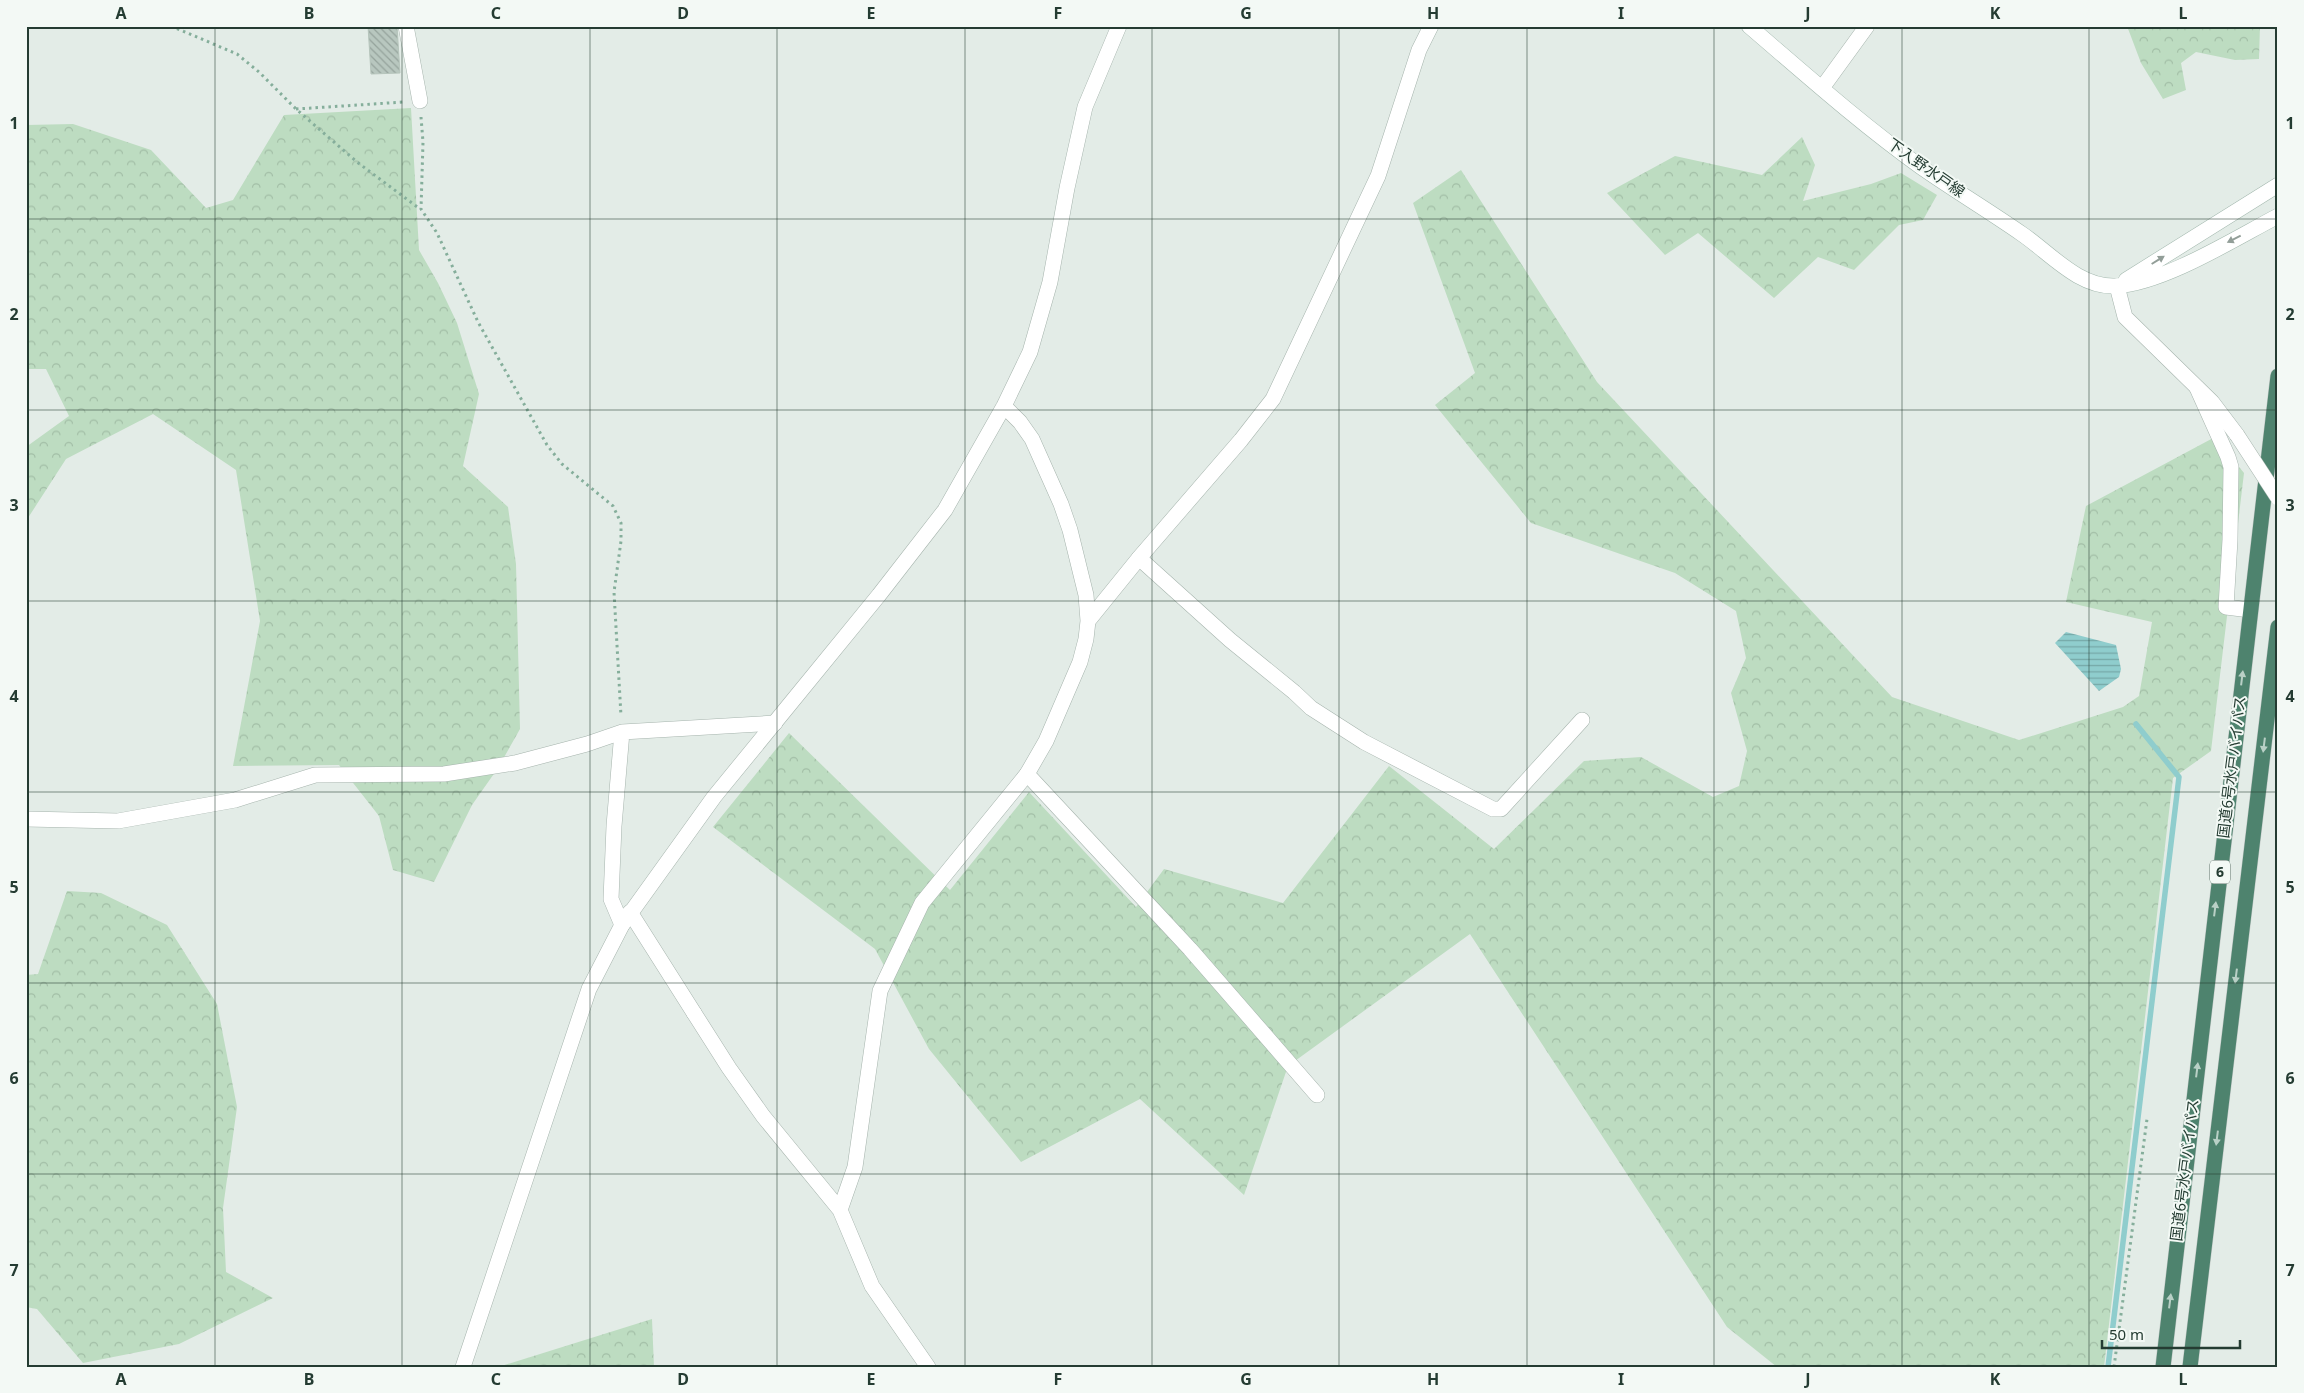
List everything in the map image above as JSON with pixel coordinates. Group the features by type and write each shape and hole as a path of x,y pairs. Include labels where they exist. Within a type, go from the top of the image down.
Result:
{"highway":[{"name":"国道6号水戸バイパス","path":"2163,1367 2278,376"},
{"name":"国道6号水戸バイパス","path":"2190,1367 2278,627"}],"street":[{"path":"406,26 420,101"},
{"path":"463,1367 589,989 622,925 714,797 879,595 945,510 1004,406 1030,352 1050,282 1066,188 1085,107 1119,26"},
{"path":"1088,621 1139,558 1241,440 1273,399 1288,371 1378,176 1419,50 1431,26"},
{"name":"下入野水戸線","path":"1749,26 1863,122 1921,166 2090,282 2116,286 2142,281 2172,271 2278,216"},
{"path":"1822,88 1867,26"},
{"path":"2278,185 2116,286 2124,317 2198,388 2225,417 2278,498"},
{"path":"2198,388 2231,467 2230,540 2226,608 2250,610"},
{"path":"840,1210 855,1167 880,991 922,903 1027,774 1046,741 1080,662 1086,639 1088,621 1086,594 1061,504 1032,440 1020,422 1004,406"},
{"path":"1139,558 1230,640 1311,708 1364,742 1493,809 1501,809 1582,720"},
{"path":"26,819 118,820 235,800 315,775 444,774 515,762 622,732 775,723"},
{"path":"622,732 614,826 611,899 622,925"},
{"path":"1027,774 1190,949 1317,1095"},
{"path":"630,912 729,1068 763,1116 840,1210 872,1286 928,1367"}],"path":[{"path":"171,26 236,54 259,72 296,109 357,162 421,209 437,233 478,322 547,445 562,464 613,506 621,522 621,541 614,592 622,732"},
{"path":"296,109 420,101 423,142 421,209"},
{"path":"2114,1367 2147,1119"}],"green space":[{"path":"2127,26 2260,26 2259,59 2235,60 2196,52 2181,63 2186,90 2163,99 2141,63"},
{"path":"411,108 419,250 438,283 457,323 479,394 463,466 508,507 516,564 520,729 498,768 472,805 434,882 393,870 379,816 339,765 233,766 260,621 236,470 153,414 66,459 26,521 26,447 69,416 46,369 26,369 26,125 73,124 151,150 206,208 233,200 284,115"},
{"path":"1802,137 1815,165 1803,201 1871,184 1901,173 1937,195 1923,220 1899,225 1854,270 1818,257 1774,298 1698,233 1665,255 1607,193 1675,156 1762,175"},
{"path":"1461,170 1597,382 1892,697 2019,740 2123,707 2139,696 2152,622 2066,602 2086,506 2215,437 2244,473 2211,751 2173,778 2104,1367 1777,1367 1727,1327 1470,934 1288,1066 1244,1195 1140,1099 1021,1162 929,1049 875,949 713,827 789,733 950,890 1029,792 1136,907 1164,869 1283,903 1389,766 1494,849 1584,761 1641,757 1713,797 1739,786 1747,751 1731,693 1746,658 1736,611 1675,573 1531,523 1435,405 1475,373 1413,203"},
{"path":"67,891 101,893 167,925 217,1004 237,1107 223,1208 226,1272 273,1298 179,1344 83,1363 37,1309 26,1307 26,975 38,974"},
{"path":"652,1319 654,1367 498,1367"}],"water":[{"path":"2066,632 2116,645 2121,669 2119,677 2099,691 2055,643"}],"building":[{"path":"368,26 397,26 400,73 371,74"}],"waterway":[{"path":"2108,1367 2179,777 2136,724"}]}
